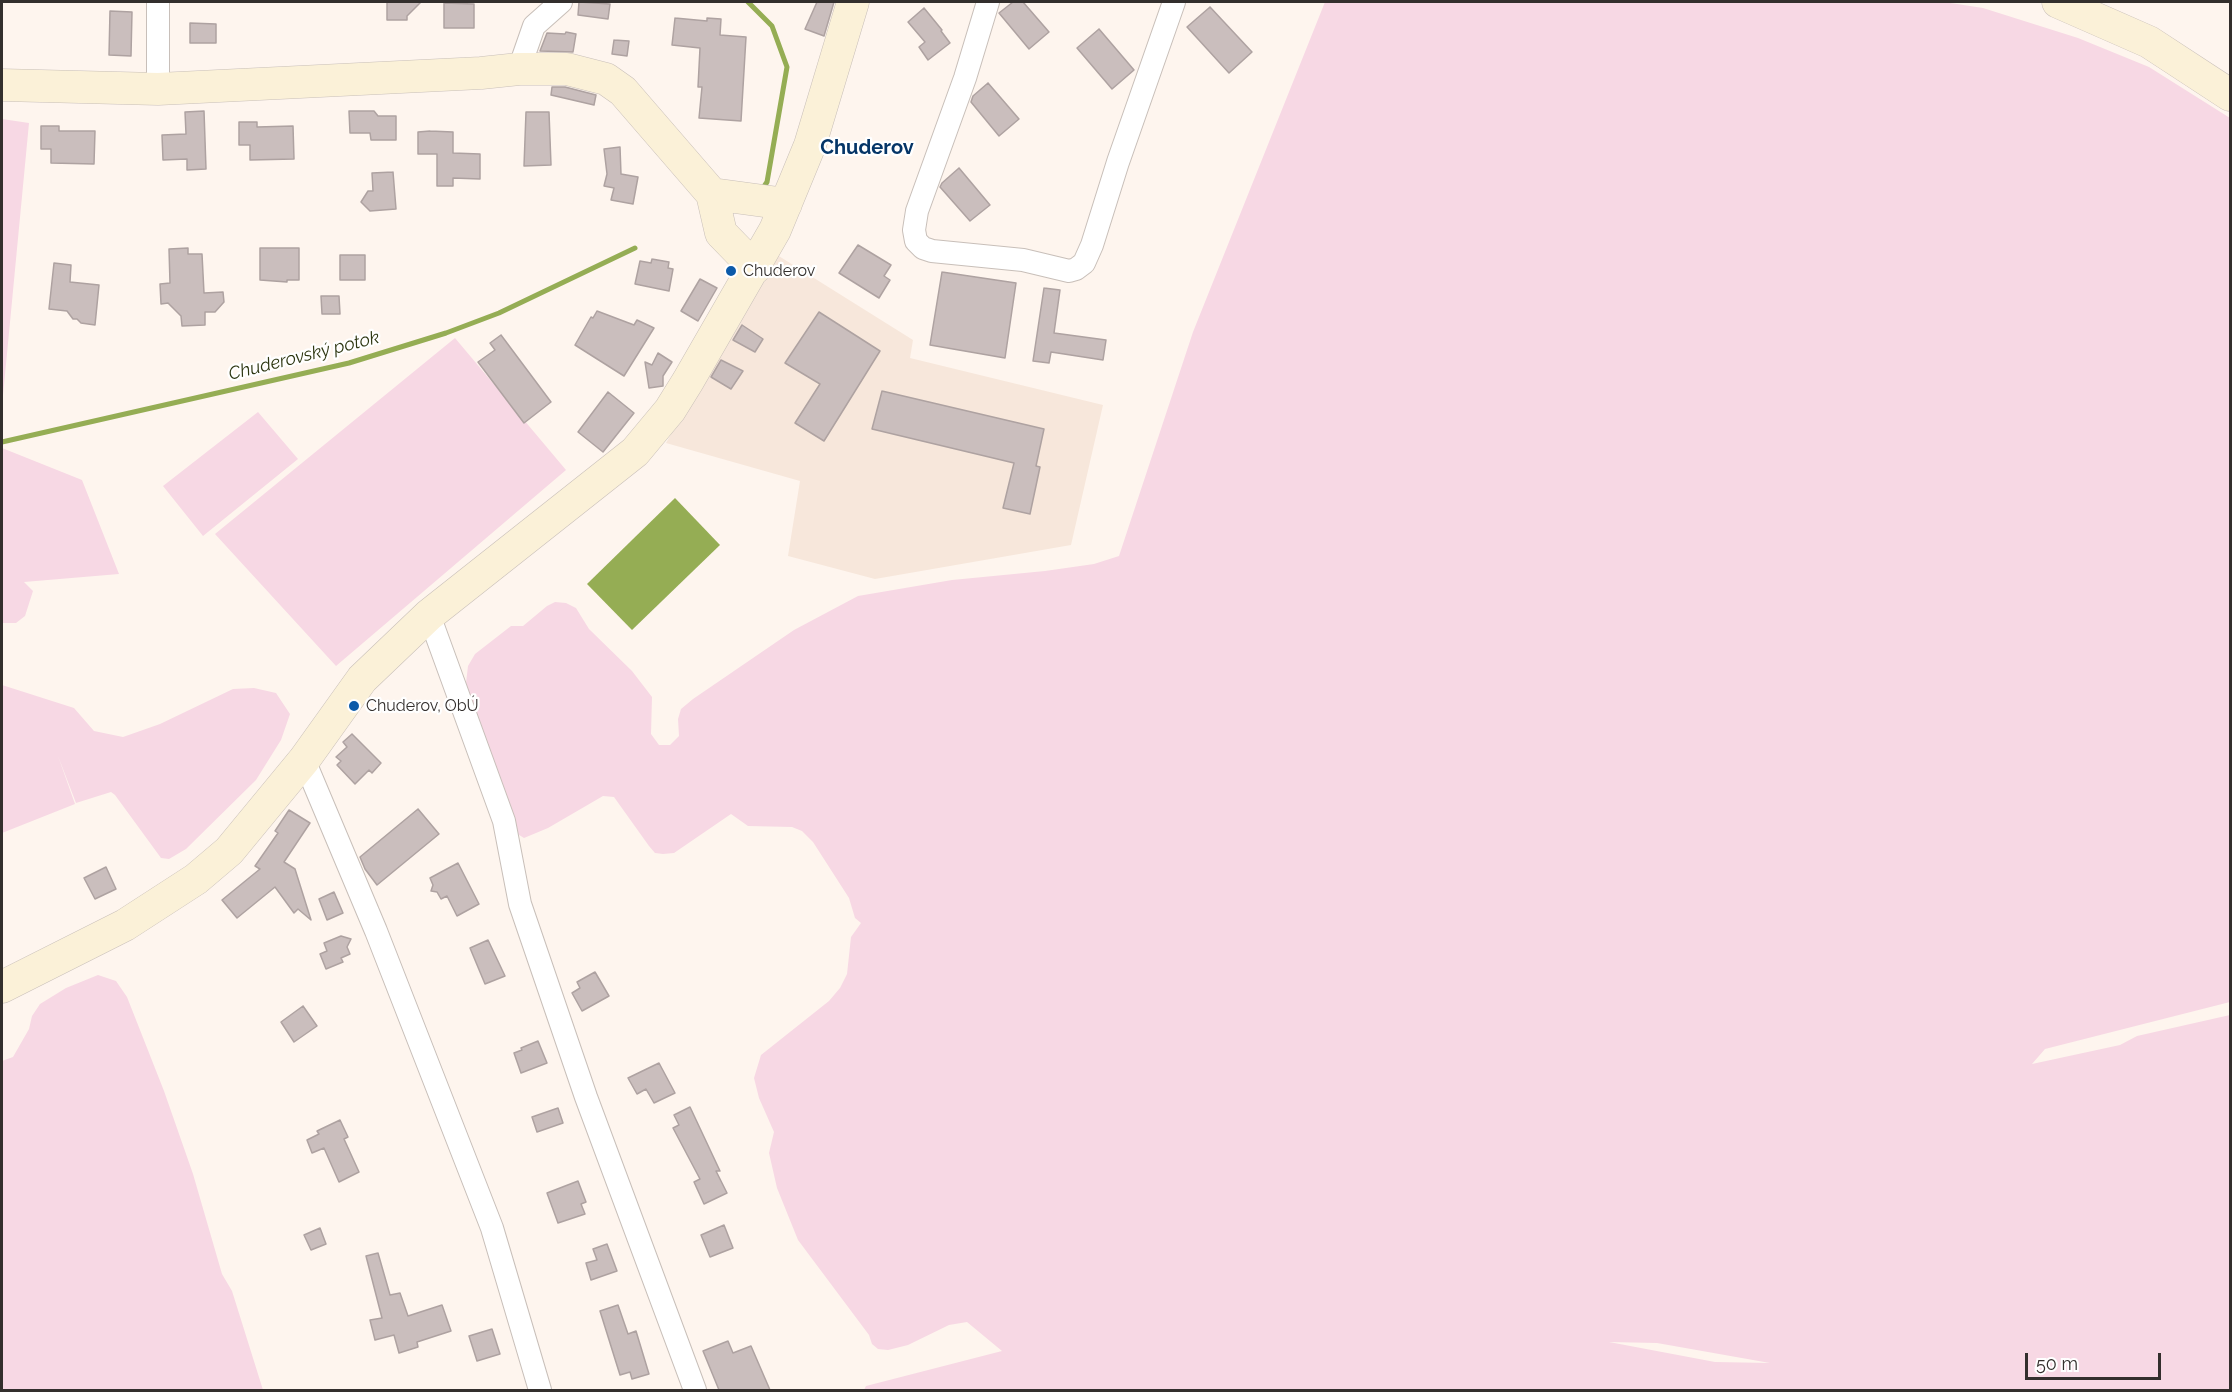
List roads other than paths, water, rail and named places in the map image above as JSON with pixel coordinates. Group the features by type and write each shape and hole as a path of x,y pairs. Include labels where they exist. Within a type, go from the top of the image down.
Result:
{"street":[{"path":"158,2 158,89"},
{"path":"519,69 534,26 561,2"},
{"path":"741,207 810,145 853,2"},
{"path":"988,2 965,78 917,211 914,230 916,241 923,248 932,251 1023,260 1069,271 1084,263 1092,245 1118,162 1174,2"},
{"path":"2058,2 2150,42 2230,95"},
{"path":"2,85 158,89 481,73 519,69 567,69 606,79 623,91 741,207 775,230 755,268 670,410 635,452 429,615 362,679 304,760 229,851 196,879 124,925 2,987"},
{"path":"741,207 755,268"},
{"path":"429,615 504,821 520,904 586,1097 695,1390"},
{"path":"304,760 376,931 492,1228 540,1390"}],"waterway":[{"name":"Chuderovský potok","path":"748,2 772,26 787,67 767,182 761,191"},
{"name":"Chuderovský potok","path":"2,442 349,363 446,333 499,313 635,248"}],"place":[{"name":"Chuderov","path":"731,271"},
{"name":"Chuderov, ObÚ","path":"354,706"}],"district":[{"name":"Chuderov","path":"867,148"}]}
